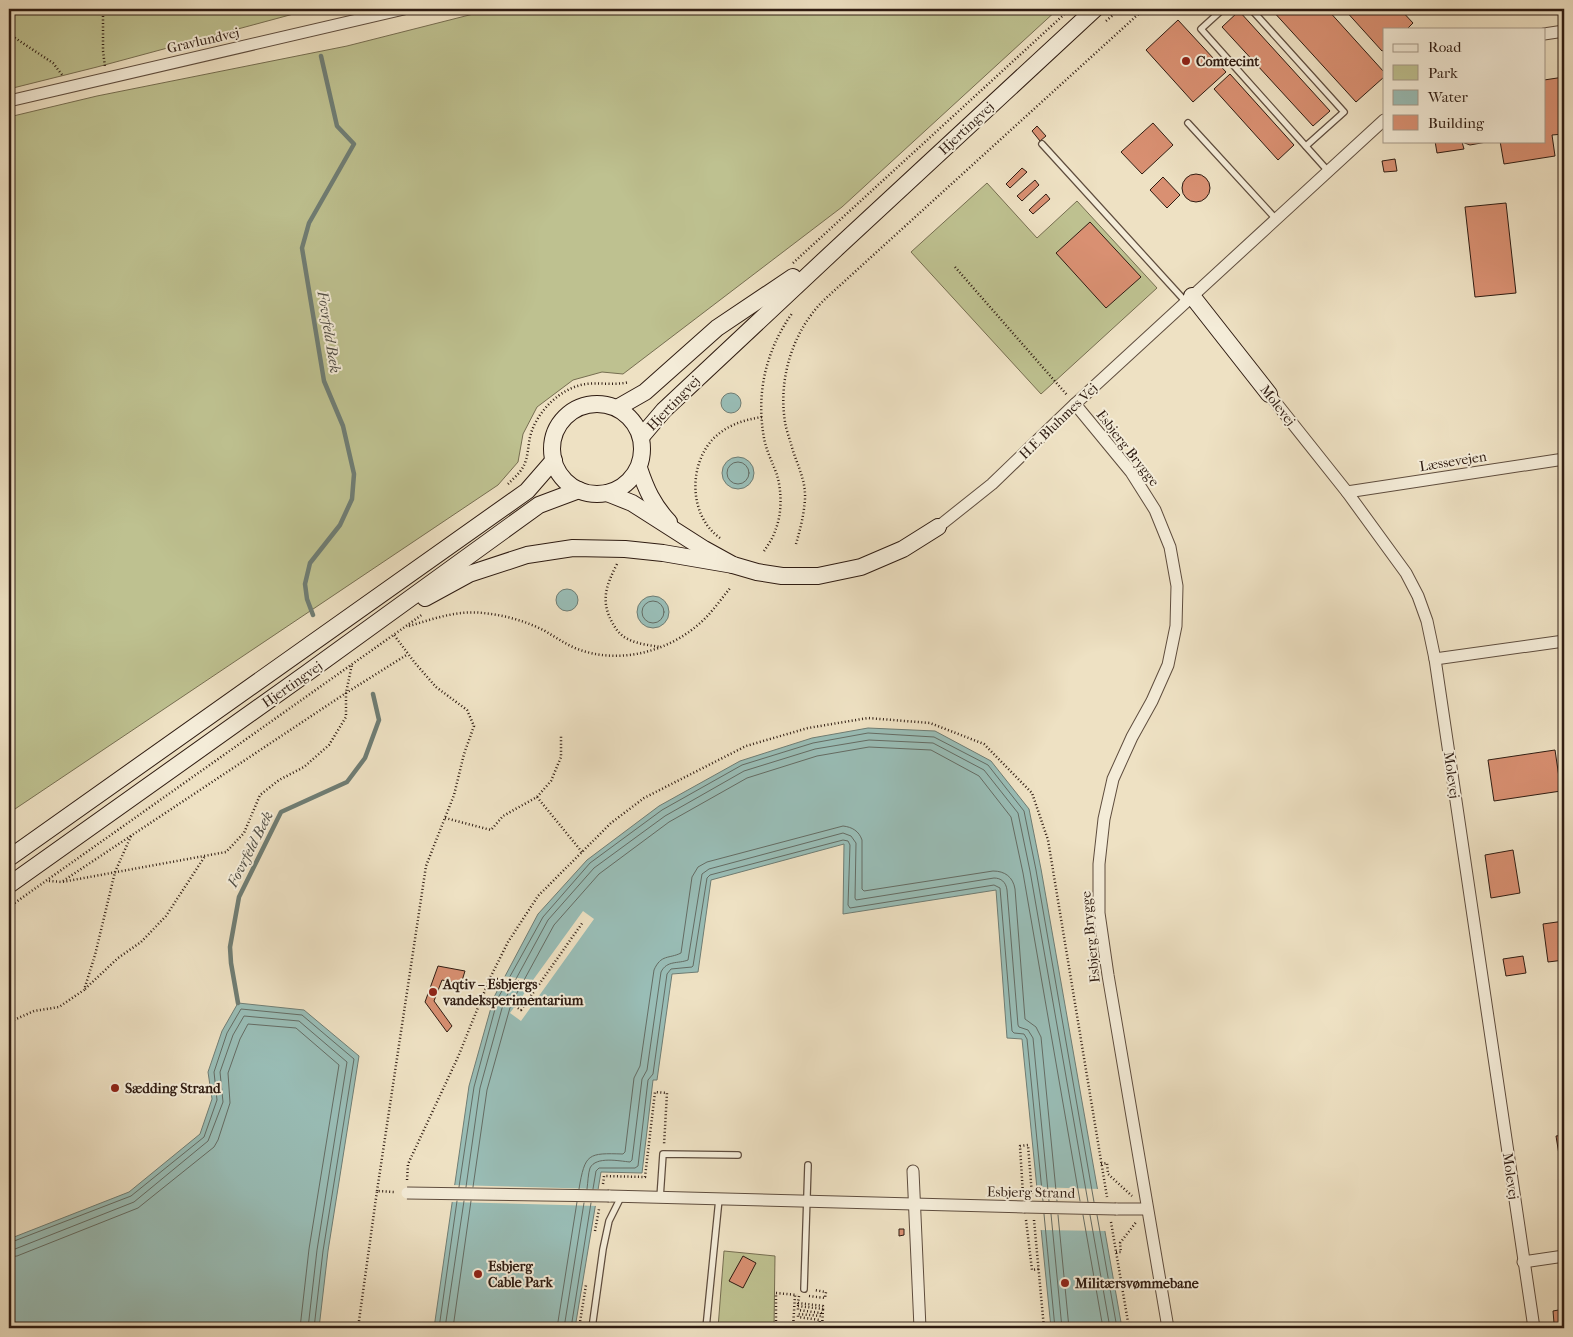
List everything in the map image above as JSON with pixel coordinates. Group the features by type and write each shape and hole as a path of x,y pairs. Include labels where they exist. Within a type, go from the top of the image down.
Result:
{"main road":[{"name":"Hjertingvej","path":"641,437 664,410 836,248 1096,9"},
{"name":"Hjertingvej","path":"617,408 645,392 717,328 836,248"},
{"name":"Molevej","path":"1189,299 1269,394"},
{"path":"603,404 617,408 628,415 636,425 641,437 642,452 639,468 626,484 607,493 593,494 579,490 568,483 559,473 554,460 552,445 556,431 564,419 575,410 589,405 603,404"},
{"name":"Hjertingvej","path":"9,858 526,491 554,460"},
{"name":"H.E. Bluhmes Vej","path":"639,468 647,492 661,513 677,531"},
{"name":"Hjertingvej","path":"9,885 539,505 579,490"},
{"name":"H.E. Bluhmes Vej","path":"607,493 632,503 704,549 733,565 782,576 818,576 861,567 903,549 938,527"},
{"path":"307,673 414,604 462,578 528,555 573,548 625,549 733,565"}],"street":[{"name":"Gravlundvej","path":"9,101 404,9"},
{"path":"1546,34 1564,31"},
{"name":"H.E. Bluhmes Vej","path":"938,527 992,484 1074,404 1383,121"},
{"name":"Molevej","path":"1269,394 1347,492 1406,573 1418,596 1427,621 1435,659 1534,1328"},
{"name":"Esbjerg Brygge","path":"1074,404 1131,472 1155,510 1170,547 1177,586 1176,626 1168,665 1113,779 1104,820 1099,864 1099,913 1108,975 1143,1175 1146,1209 1168,1328"},
{"name":"Læssevejen","path":"1347,492 1564,459"},
{"path":"1435,659 1564,641"},
{"path":"913,1171 920,1328"},
{"name":"Esbjerg Strand","path":"407,1193 1146,1209"},
{"path":"1523,1262 1564,1256"}],"lane":[{"path":"1223,9 1201,29 1328,171"},
{"path":"1251,9 1344,112 1306,146"},
{"path":"1188,124 1276,219"},
{"path":"1042,144 1189,299"},
{"path":"660,1198 663,1154 738,1155"},
{"path":"804,1288 808,1165"},
{"path":"592,1328 603,1249 609,1221 622,1197"},
{"path":"706,1328 719,1199"}],"path":[{"path":"103,9 103,51 106,78"},
{"path":"792,263 1070,9"},
{"path":"1105,22 1120,9"},
{"path":"796,544 805,499 802,472 785,422 783,394 791,352 804,325 825,299 1144,9"},
{"path":"9,34 52,63 71,87"},
{"path":"955,267 1074,404"},
{"path":"764,551 776,531 780,494 778,477 765,444 761,391 765,370 772,350 783,326 798,305"},
{"path":"507,485 524,466 531,433 542,412 556,397 573,388 594,383 619,385 637,379"},
{"path":"724,542 705,522 698,506 695,488 696,470 703,453 713,439 727,428 744,420 762,417"},
{"path":"619,560 609,579 604,598 607,614 615,628 624,638 636,643 662,647"},
{"path":"405,627 445,615 481,613 504,616 524,622 590,653 633,655 662,647 700,624 731,587"},
{"path":"9,907 425,612"},
{"path":"358,1328 426,866 454,795 464,754 474,726 468,710 436,687 394,635"},
{"path":"62,882 346,693 408,654"},
{"path":"47,881 62,882 226,852 244,833 260,795 279,780 304,767 329,745 346,717 346,693 352,664"},
{"path":"377,1191 407,1193 408,1164 458,1057 490,978 508,942 538,896 611,823 644,798 746,746 808,728 868,718 930,722 984,744 1032,793 1048,840 1101,1164 1111,1208 1116,1252 1129,1328"},
{"path":"446,818 491,830 503,816 537,797 551,781 561,757 561,736"},
{"path":"537,797 582,852"},
{"path":"84,990 116,872 131,835"},
{"path":"9,1025 34,1010 59,1007 84,990 118,958 140,942 166,916 205,856"},
{"path":"515,1006 521,1010 583,922"},
{"path":"490,978 539,984"},
{"path":"1028,1145 1030,1207 1044,1328"},
{"path":"1101,1164 1106,1163 1108,1174 1146,1209 1120,1243 1121,1252 1116,1252"},
{"path":"804,1288 826,1292 825,1298 808,1296"},
{"path":"776,1328 776,1293 799,1295 798,1302 823,1306 821,1328"},
{"path":"793,1327 796,1306 795,1294"},
{"path":"796,1306 823,1309"},
{"path":"796,1306 798,1310 821,1313 822,1316"},
{"path":"798,1317 798,1314 822,1316"},
{"path":"794,1317 820,1320 821,1328"},
{"path":"776,1324 821,1328"}],"green space":[{"path":"9,9 312,9 9,89"},
{"path":"493,9 1058,9 842,207 623,374 602,372 573,380 537,407 523,434 518,462 498,485 9,813 9,117 97,96 347,46"},
{"path":"987,183 1037,238 1077,201 1157,288 1041,394 911,252"},
{"path":"724,1251 775,1256 774,1328 718,1328"}],"water":[{"path":"731,393 738,396 741,403 738,410 731,413 724,410 721,403 724,396"},
{"path":"738,457 744,458 749,462 753,467 753,479 749,484 744,488 738,489 732,488 727,484 723,479 722,473 723,467 727,462 732,458"},
{"path":"567,589 575,592 578,600 575,608 567,611 559,608 556,600 559,592"},
{"path":"653,596 659,597 664,601 668,606 668,618 664,623 659,627 653,628 647,627 642,623 638,618 637,612 638,606 642,601 647,597"},
{"path":"868,728 935,731 991,761 1029,809 1122,1328 1051,1328 1022,1039 1007,1038 996,890 843,914 844,844 711,880 698,972 672,974 657,1080 653,1080 642,1173 601,1172 575,1328 434,1328 469,1086 494,997 538,914 587,860 659,806 740,761 812,738"},
{"path":"238,1003 304,1010 359,1056 328,1251 319,1328 9,1328 9,1239 129,1192 200,1134 212,1099 208,1072 222,1031"}],"pier":[{"path":"583,911 594,919 521,1021 510,1013 529,987 498,983 502,976 533,980"},
{"path":"452,1185 600,1189 598,1206 450,1202"},
{"path":"1034,1187 1100,1189 1107,1231 1038,1230"}],"building":[{"path":"1271,9 1327,9 1383,71 1383,78 1356,102"},
{"path":"1344,9 1400,9 1413,23 1408,28 1383,28 1382,51"},
{"path":"1239,11 1330,111 1313,126 1222,27"},
{"name":"Comtecint","path":"1178,20 1226,72 1193,102 1146,50"},
{"path":"1230,74 1294,145 1278,160 1214,89"},
{"path":"1564,77 1564,134 1552,135 1555,156 1504,164 1500,142 1546,142 1546,80"},
{"path":"1153,123 1173,145 1142,174 1121,152"},
{"path":"1037,126 1046,136 1040,141 1032,131"},
{"path":"1435,142 1462,142 1464,149 1437,153"},
{"path":"1462,142 1486,142 1470,145"},
{"path":"1395,159 1397,171 1384,172 1382,161"},
{"path":"1022,168 1027,172 1010,188 1006,184"},
{"path":"1196,174 1206,178 1210,188 1206,198 1196,202 1186,198 1182,188 1186,178"},
{"path":"1163,177 1180,195 1167,208 1150,190"},
{"path":"1035,180 1039,185 1022,201 1017,196"},
{"path":"1046,194 1050,199 1033,214 1029,210"},
{"path":"1506,203 1516,293 1475,297 1465,207"},
{"path":"1090,222 1141,277 1106,308 1056,253"},
{"path":"1555,750 1561,791 1494,801 1488,760"},
{"path":"1513,850 1520,893 1491,898 1485,855"},
{"path":"1564,921 1564,960 1548,962 1543,924"},
{"path":"1523,956 1526,973 1506,976 1503,959"},
{"name":"Aqtiv – Esbjergs vandeksperimentarium","path":"438,966 465,971 461,984 442,980 434,1001 452,1026 447,1032 425,1002"},
{"path":"1564,1135 1564,1186 1556,1136"},
{"path":"899,1229 904,1229 904,1235 899,1236"},
{"path":"743,1256 756,1263 743,1288 729,1281"},
{"path":"1564,1309 1564,1322 1554,1323 1553,1311"}],"waterway":[{"name":"Fovrfeld Bæk","path":"313,615 307,599 305,584 310,563 340,525 352,499 354,474 343,426 324,381 302,248 309,223 354,144 337,126 321,56"},
{"name":"Fovrfeld Bæk","path":"238,1003 230,947 239,897 281,812 347,782 365,758 379,720 373,694"}],"place":[{"name":"Comtecint","path":"1186,61"},
{"name":"Aqtiv – Esbjergs vandeksperimentarium","path":"433,992"},
{"name":"Sædding Strand","path":"115,1088"},
{"name":"Esbjerg Cable Park","path":"478,1274"},
{"name":"Militærsvømmebane","path":"1065,1283"}]}
